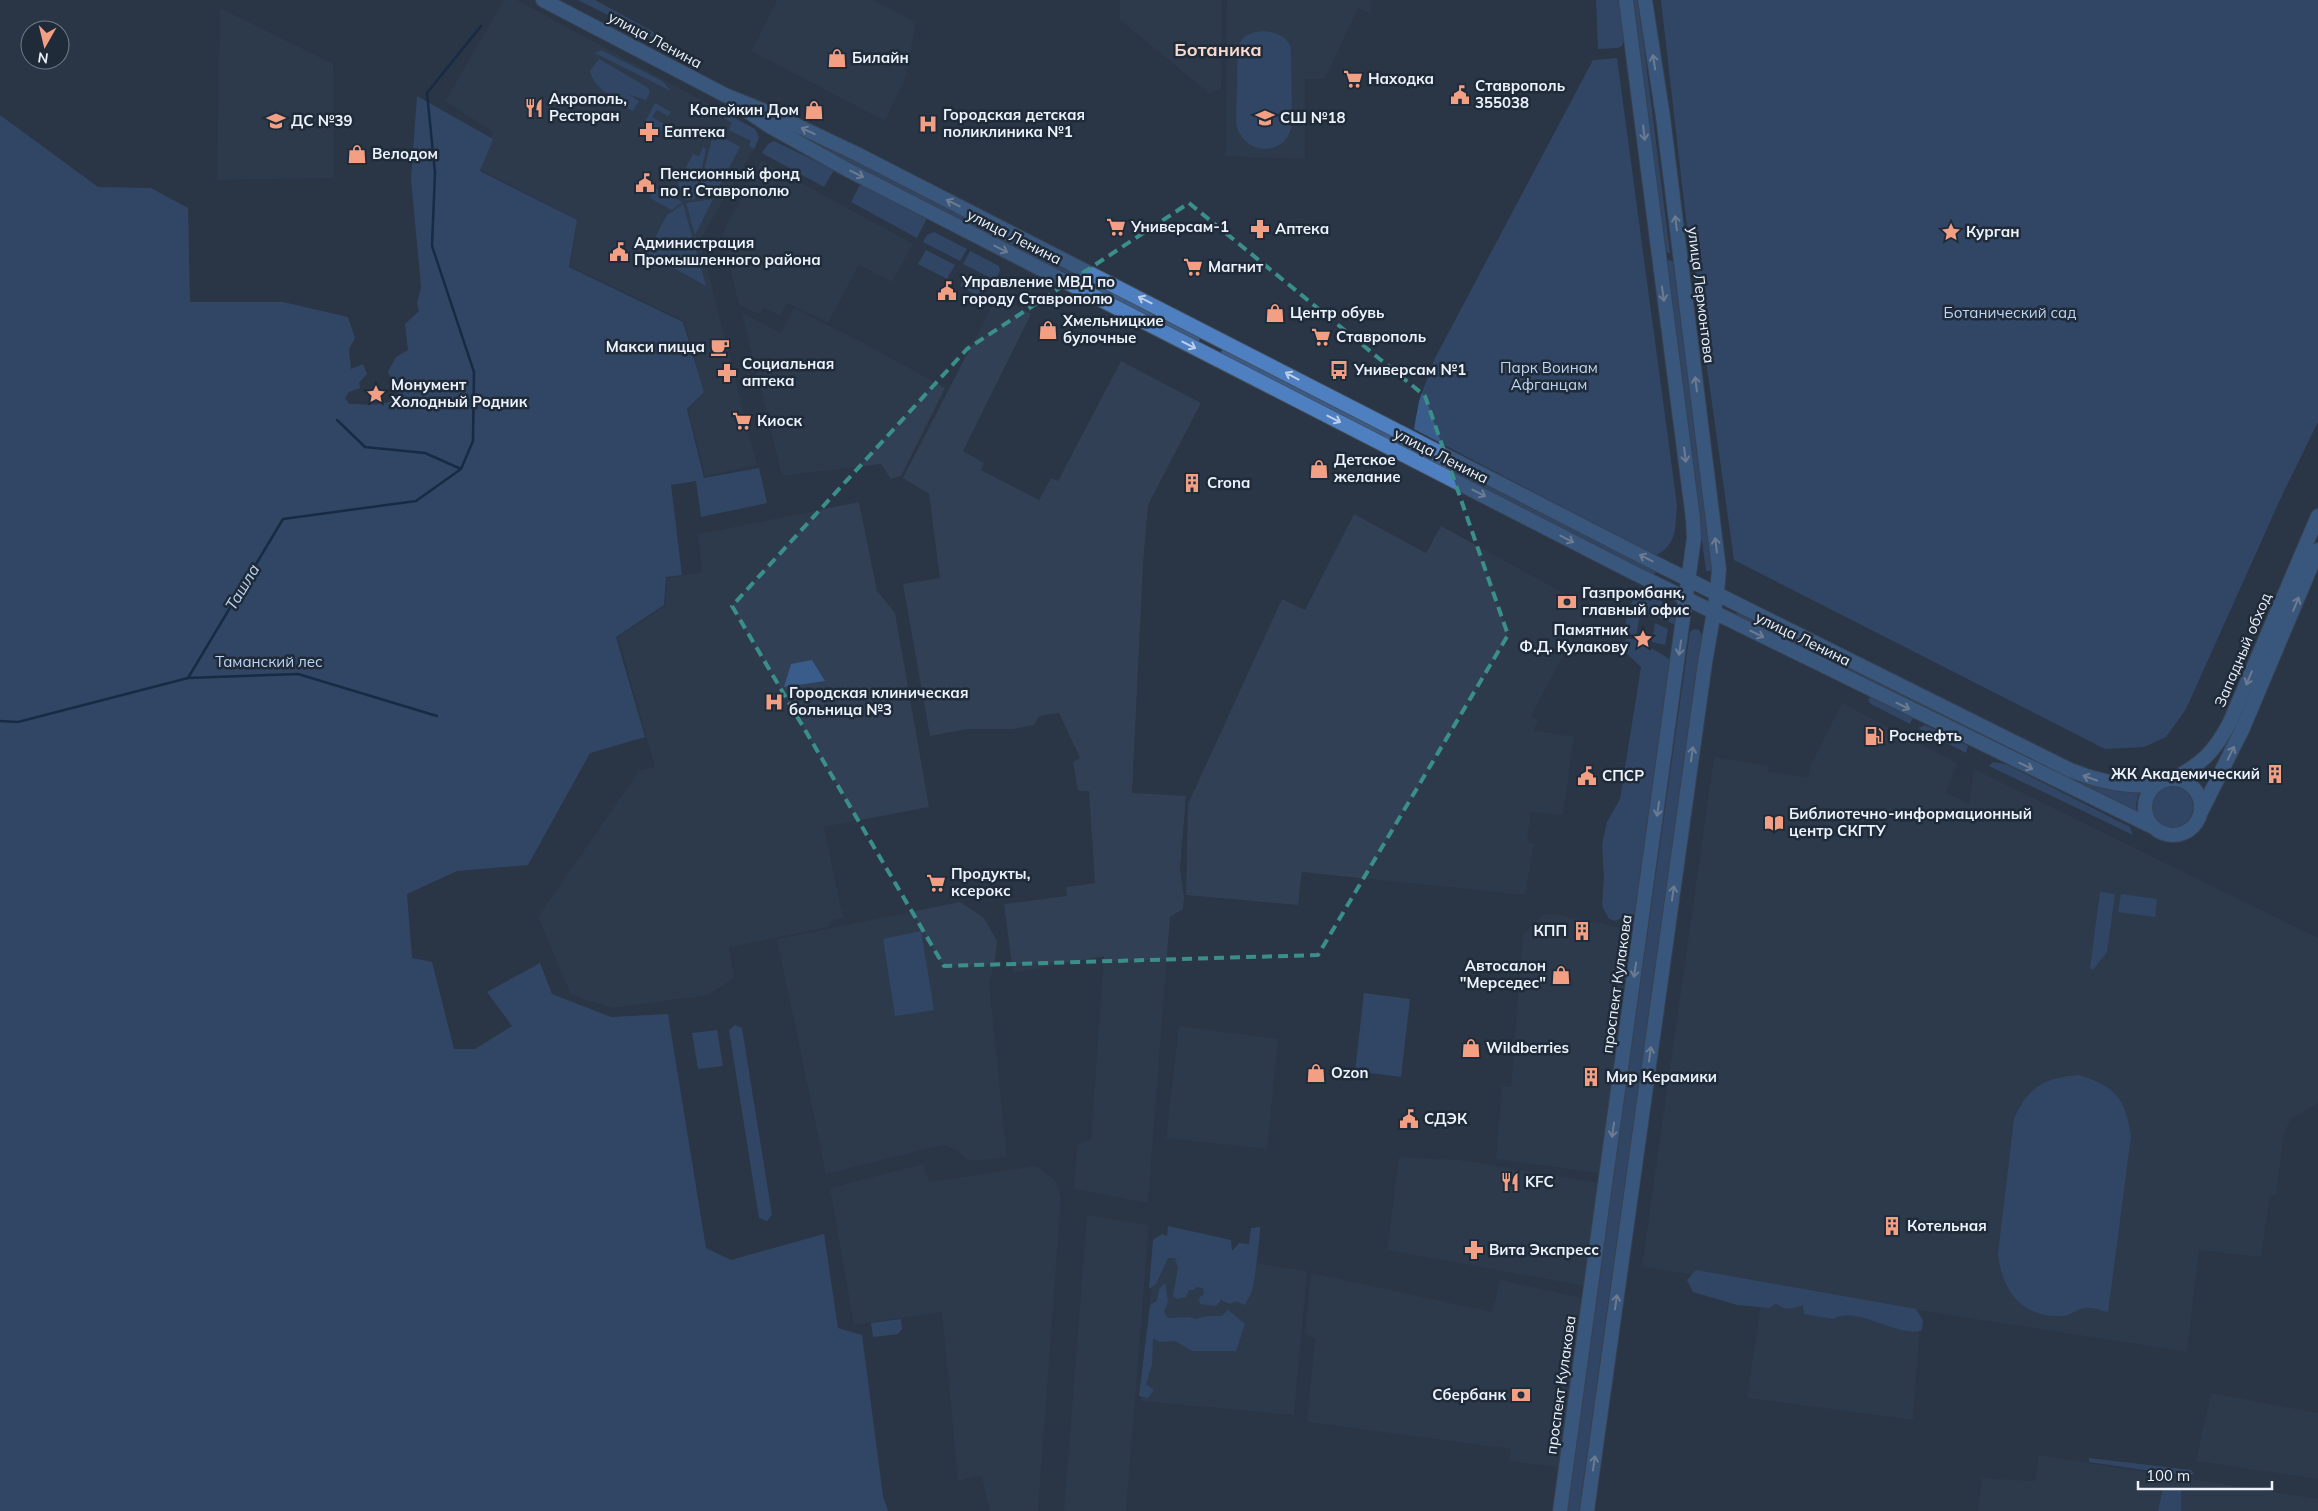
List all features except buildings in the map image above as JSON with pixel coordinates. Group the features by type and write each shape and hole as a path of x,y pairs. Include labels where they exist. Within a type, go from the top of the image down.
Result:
{"main road":[{"name":"улица Ленина","path":"543,0 725,95 777,116 857,154 1690,580 2070,770 2105,782 2129,786 2156,785"},
{"path":"1626,0 1693,519 1690,580"},
{"name":"улица Лермонтова","path":"1645,0 1680,255 1719,569 1718,594"},
{"name":"улица Ленина","path":"725,95 771,127 848,170 1714,613 2153,827"},
{"path":"1658,258 1680,255"},
{"name":"Западный обход","path":"2173,779 2206,758 2219,742 2230,722 2318,516"},
{"path":"2201,812 2201,802 2191,786 2173,779 2156,785 2149,792 2145,810 2153,827 2162,833 2182,834 2192,828 2201,812 2243,728 2318,550"},
{"name":"проспект Кулакова","path":"1560,1511 1690,580"},
{"path":"1587,1511 1718,594"}],"highlighted area":[{"path":"1189,203 1425,396 1508,635 1318,955 944,966 732,606 967,349"}],"shaded area":[{"path":"504,0 517,0 755,129 758,134 754,149 700,240 757,465 705,476 688,410 704,392 684,321 570,266 577,220 481,170 493,132 445,101"},
{"path":"777,0 873,0 916,22 906,76 885,121 751,51"},
{"path":"1120,0 1222,0 1221,88 1210,94 1120,20"},
{"name":"СШ №18","path":"1227,0 1371,0 1371,14 1358,8 1325,79 1305,79 1305,159 1226,156"},
{"name":"ДС №39","path":"220,8 333,64 334,178 217,180"},
{"path":"761,161 913,244 892,282 859,265 828,323 787,303 780,316 765,308 759,314 739,305 722,234"},
{"path":"997,296 1031,314 963,451 984,463 981,470 1039,500 1051,478 1058,481 1121,361 1201,403 1148,505 1143,564 1132,793 1186,796 1180,868 1184,897 1183,909 1170,917 1148,1203 1074,1189 1077,1145 1091,1139 1104,956 1013,973 1004,904 1067,896 1066,887 1095,883 1089,791 1078,791 1073,762 1080,758 1059,713 1039,716 1034,725 1013,729 968,729 930,736 903,584 940,578 929,494 903,478"},
{"path":"794,308 862,342 945,388 901,476 891,479 881,464 782,476 742,313 781,333"},
{"name":"Городская клиническая больница №3","path":"859,502 877,591 895,613 929,807 824,827 843,918 832,920 829,927 729,947 734,978 708,995 613,1008 571,995 538,917 639,771 655,767 618,637 665,606 667,578 702,572 698,534"},
{"path":"1354,514 1426,553 1441,526 1589,607 1531,716 1539,720 1533,730 1574,737 1563,815 1531,812 1527,842 1534,844 1525,895 1302,872 1298,905 1186,895 1188,804 1282,599 1305,610"},
{"path":"1842,703 1957,763 1946,792 1969,804 1974,769 2318,938 2318,1103 2290,1120 2284,1134 2276,1195 2270,1195 2261,1257 2199,1250 2187,1352 1642,1267 1714,757 1769,766 1768,772 1808,777 1810,766"},
{"path":"960,902 984,918 997,941 995,961 989,984 1007,1157 977,1161 966,1159 955,1149 942,1145 826,1174 777,939"},
{"path":"1554,914 1637,931 1605,1174 1496,1159 1502,1086 1511,1087 1523,935 1542,915"},
{"path":"1179,1026 1278,1039 1267,1149 1166,1138"},
{"path":"1399,1157 1459,1160 1599,1183 1585,1286 1387,1250"},
{"path":"923,1164 929,1182 1036,1166 1056,1181 1061,1198 1038,1511 990,1511 981,1475 958,1481 942,1312 854,1325 830,1188"},
{"path":"1087,1215 1149,1225 1126,1511 1064,1511"},
{"path":"1155,1247 1307,1271 1294,1415 1141,1401"},
{"path":"1311,1273 1492,1312 1500,1280 1579,1297 1582,1300 1562,1468 1509,1461 1511,1449 1307,1422 1315,1339 1305,1334"},
{"path":"1762,1298 1920,1321 1913,1420 1747,1398"},
{"path":"2211,1393 2318,1413 2318,1479 2196,1461"},
{"path":"2039,1455 2318,1499 2318,1511 1978,1511 1982,1478 2035,1481"}],"green space":[{"path":"578,0 595,0 661,36 660,41"},
{"path":"1596,0 1619,0 1624,39 1622,46 1598,49"},
{"path":"1632,0 1638,0 1670,253 1665,252"},
{"name":"Ботанический сад","path":"1661,0 2318,0 2318,422 2283,493 2186,709 2166,737 2144,747 2105,749 1734,560 1685,211"},
{"path":"1264,31 1280,35 1291,47 1292,123 1289,134 1283,143 1265,149 1247,142 1240,134 1236,123 1238,46 1249,34"},
{"path":"601,50 662,81 671,91 595,53"},
{"name":"Парк Воинам Афганцам","path":"1617,58 1677,505 1672,541 1655,556 1414,429 1419,401 1434,360 1593,60"},
{"path":"599,59 647,87 650,92 646,100 628,94 639,101 633,111 622,105 626,97 622,101 598,86 590,71"},
{"name":"Таманский лес","path":"417,96 493,139 480,171 577,220 569,267 683,322 704,392 687,409 704,478 759,468 767,503 701,517 696,481 671,485 682,575 666,577 664,605 616,637 645,737 590,753 528,865 457,871 407,894 412,958 432,962 454,1049 475,1049 512,1026 487,992 540,963 552,994 611,1017 668,1014 706,1248 731,1260 824,1234 838,1328 862,1335 883,1496 888,1511 0,1511 0,115 98,187 151,188 188,208 190,302 283,302 348,317 355,338 349,349 351,369 363,364 367,374 359,383 360,388 349,392 345,398 349,404 381,404 398,396 397,383 392,381 388,372 396,357 408,350 405,324 419,311 417,304 421,286 411,180"},
{"path":"655,103 671,112 668,116 657,110 652,117 664,124 661,131 645,122"},
{"path":"724,117 733,117 755,129 759,138 754,149 749,146 751,141 729,130 732,123"},
{"path":"719,135 740,147 714,196 697,198 712,139 716,141"},
{"path":"774,141 834,170 824,187 762,153 768,144"},
{"path":"820,141 1200,336 1199,342 851,165 817,146"},
{"path":"703,147 706,149 695,199 685,200 678,183 693,154 699,156"},
{"path":"861,183 927,218 917,238 851,202"},
{"path":"655,188 682,202 672,210 650,198"},
{"path":"713,199 695,235 686,203"},
{"path":"683,204 706,286 647,253 667,215"},
{"path":"934,232 967,249 960,261 923,242 927,235"},
{"path":"926,250 955,265 947,279 918,264"},
{"path":"970,251 999,266 1000,271 995,280 963,264"},
{"path":"1668,260 1673,261 1714,571 1706,571 1666,262"},
{"path":"966,274 984,284 978,296 960,286"},
{"path":"1223,348 1656,570 1656,572 1653,576 1220,354"},
{"path":"1639,588 1664,602 1672,612 1677,626 1631,604"},
{"path":"1628,609 1640,615 1636,637 1624,635"},
{"path":"1737,612 2077,779 2140,790 2136,804 2137,814 1736,616"},
{"path":"1655,623 1668,629 1665,645 1652,642"},
{"path":"1694,629 1699,630 1702,635 1579,1511 1566,1511 1690,632"},
{"path":"1626,639 1636,639 1673,661 1637,923 1625,922 1621,918 1616,921 1609,919 1602,906 1604,878 1602,844 1607,822 1620,799 1641,667 1622,649"},
{"path":"812,660 825,681 784,687 791,664"},
{"path":"1872,695 1914,716 1910,724 1871,704 1868,700"},
{"path":"1925,725 1968,746 1966,753 1918,728"},
{"path":"1993,762 2006,764 2130,827 2133,835 1989,766"},
{"path":"2172,786 2187,792 2193,807 2187,822 2172,828 2157,822 2151,807 2157,792"},
{"path":"2100,892 2115,894 2107,952 2093,970 2090,968"},
{"path":"2121,894 2157,899 2155,917 2118,912"},
{"path":"921,931 934,1010 895,1016 883,939"},
{"path":"1364,993 1410,999 1401,1077 1355,1071"},
{"path":"735,1025 742,1028 772,1215 767,1221 759,1218 729,1030"},
{"path":"717,1030 723,1066 698,1069 692,1033"},
{"path":"2079,1075 2102,1084 2117,1096 2126,1112 2131,1136 2108,1312 2085,1308 2063,1316 2049,1315 2025,1307 2017,1300 2004,1280 2000,1267 1998,1254 2014,1119 2025,1099 2039,1086 2056,1078"},
{"path":"1168,1226 1231,1240 1232,1251 1239,1243 1249,1244 1251,1228 1260,1227 1253,1286 1245,1305 1236,1301 1230,1304 1221,1300 1216,1306 1200,1304 1199,1298 1204,1294 1203,1288 1196,1287 1194,1290 1189,1290 1186,1297 1177,1299 1173,1296 1178,1268 1175,1258 1168,1258 1156,1284 1149,1289 1153,1240 1162,1234 1167,1236"},
{"path":"1696,1270 1916,1309 1923,1320 1922,1330 1902,1330 1854,1316 1843,1316 1833,1319 1804,1314 1803,1305 1788,1308 1776,1303 1770,1308 1737,1305 1693,1292 1687,1280"},
{"path":"1165,1283 1168,1302 1164,1312 1168,1318 1189,1317 1195,1319 1208,1316 1222,1316 1228,1310 1245,1324 1236,1351 1192,1351 1175,1341 1160,1342 1153,1338 1152,1364 1146,1384 1154,1390 1148,1398 1139,1396 1150,1305 1157,1301 1159,1289"},
{"path":"901,1319 902,1329 898,1334 873,1337 871,1323"},
{"path":"2089,1458 2191,1470 2194,1474 2186,1476 2089,1462"},
{"path":"2163,1489 2181,1489 2181,1511 2158,1511"}],"waterway":[{"name":"Ташла","path":"0,721 18,722 188,678 283,519 416,501 461,469 473,441 474,372 432,246 435,173 427,93 481,26"},
{"path":"337,420 365,447 425,453 461,469"},
{"path":"188,678 298,674 437,716"}],"place":[{"name":"Билайн","path":"837,58"},
{"name":"Находка","path":"1353,79"},
{"name":"Ставрополь 355038","path":"1460,95"},
{"name":"Акрополь, Ресторан","path":"534,108"},
{"name":"Копейкин Дом","path":"814,110"},
{"name":"СШ №18","path":"1265,118"},
{"name":"ДС №39","path":"276,121"},
{"name":"Городская детская поликлиника №1","path":"928,124"},
{"name":"Еаптека","path":"649,132"},
{"name":"Велодом","path":"357,154"},
{"name":"Пенсионный фонд по г. Ставрополю","path":"645,183"},
{"name":"Универсам-1","path":"1116,227"},
{"name":"Аптека","path":"1260,229"},
{"name":"Курган","path":"1951,232"},
{"name":"Администрация Промышленного района","path":"619,252"},
{"name":"Магнит","path":"1193,267"},
{"name":"Управление МВД по городу Ставрополю","path":"947,291"},
{"name":"Центр обувь","path":"1275,313"},
{"name":"Хмельницкие булочные","path":"1048,330"},
{"name":"Ставрополь","path":"1321,337"},
{"name":"Макси пицца","path":"720,347"},
{"name":"Универсам №1","path":"1339,370"},
{"name":"Социальная аптека","path":"727,373"},
{"name":"Монумент Холодный Родник","path":"376,394"},
{"name":"Киоск","path":"742,421"},
{"name":"Детское желание","path":"1319,469"},
{"name":"Crona","path":"1192,483"},
{"name":"Газпромбанк, главный офис","path":"1567,602"},
{"name":"Памятник Ф.Д. Кулакову","path":"1643,639"},
{"name":"Городская клиническая больница №3","path":"774,702"},
{"name":"Роснефть","path":"1874,736"},
{"name":"ЖК Академический","path":"2275,774"},
{"name":"СПСР","path":"1587,776"},
{"name":"Библиотечно-информационный центр СКГТУ","path":"1774,823"},
{"name":"Продукты, ксерокс","path":"936,883"},
{"name":"КПП","path":"1582,931"},
{"name":"Автосалон \"Мерседес\"","path":"1561,975"},
{"name":"Wildberries","path":"1471,1048"},
{"name":"Ozon","path":"1316,1073"},
{"name":"Мир Керамики","path":"1591,1077"},
{"name":"СДЭК","path":"1409,1119"},
{"name":"KFC","path":"1510,1182"},
{"name":"Котельная","path":"1892,1226"},
{"name":"Вита Экспресс","path":"1474,1250"},
{"name":"Сбербанк","path":"1521,1395"}],"district":[{"name":"Ботаника","path":"1218,50"}]}
